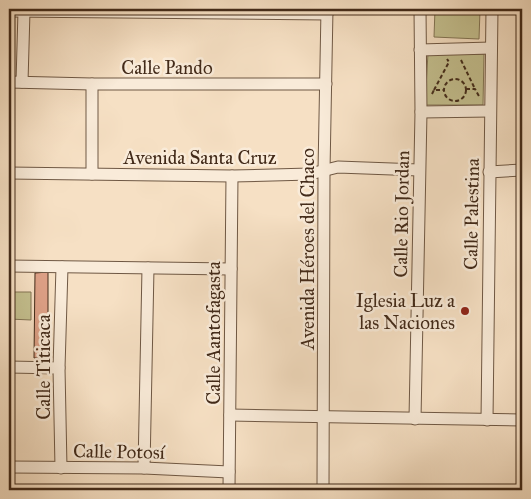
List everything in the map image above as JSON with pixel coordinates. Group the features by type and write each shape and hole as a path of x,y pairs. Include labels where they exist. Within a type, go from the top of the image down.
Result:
{"street":[{"name":"Calle Rio Jordan","path":"415,419 421,112 420,9"},
{"name":"Calle Palestina","path":"487,420 492,9"},
{"path":"9,11 327,11"},
{"path":"22,82 24,11"},
{"name":"Avenida Héroes del Chaco","path":"323,490 324,172 327,11"},
{"path":"420,50 491,48"},
{"name":"Calle Pando","path":"9,82 326,84"},
{"path":"92,84 92,174"},
{"path":"421,112 490,107"},
{"name":"Avenida Santa Cruz","path":"9,173 232,176 310,174 338,167 419,170"},
{"path":"489,172 522,170"},
{"name":"Calle Aantofagasta","path":"229,490 232,176"},
{"path":"9,266 231,269"},
{"name":"Calle Titicaca","path":"61,468 59,368 62,267"},
{"path":"144,468 148,268"},
{"path":"9,367 59,368"},
{"path":"230,415 522,420"},
{"name":"Calle Potosí","path":"9,467 144,468 229,472"}],"path":[{"path":"430,98 449,62 447,53"},
{"path":"463,57 460,60 483,103 490,107"},
{"path":"456,79 462,82 466,89 463,98 456,101 449,99 444,90 449,81 456,79"},
{"path":"466,89 476,89"},
{"path":"434,90 444,90"}],"shaded area":[{"path":"435,9 480,10 479,39 434,37"},
{"path":"9,16 14,16 13,78 9,78"},
{"path":"428,53 484,54 483,105 425,105"},
{"path":"9,292 31,292 31,320 9,319"}],"building":[{"path":"48,272 48,358 34,358 35,273"}],"place":[{"name":"Iglesia Luz a las Naciones","path":"465,311"}]}
